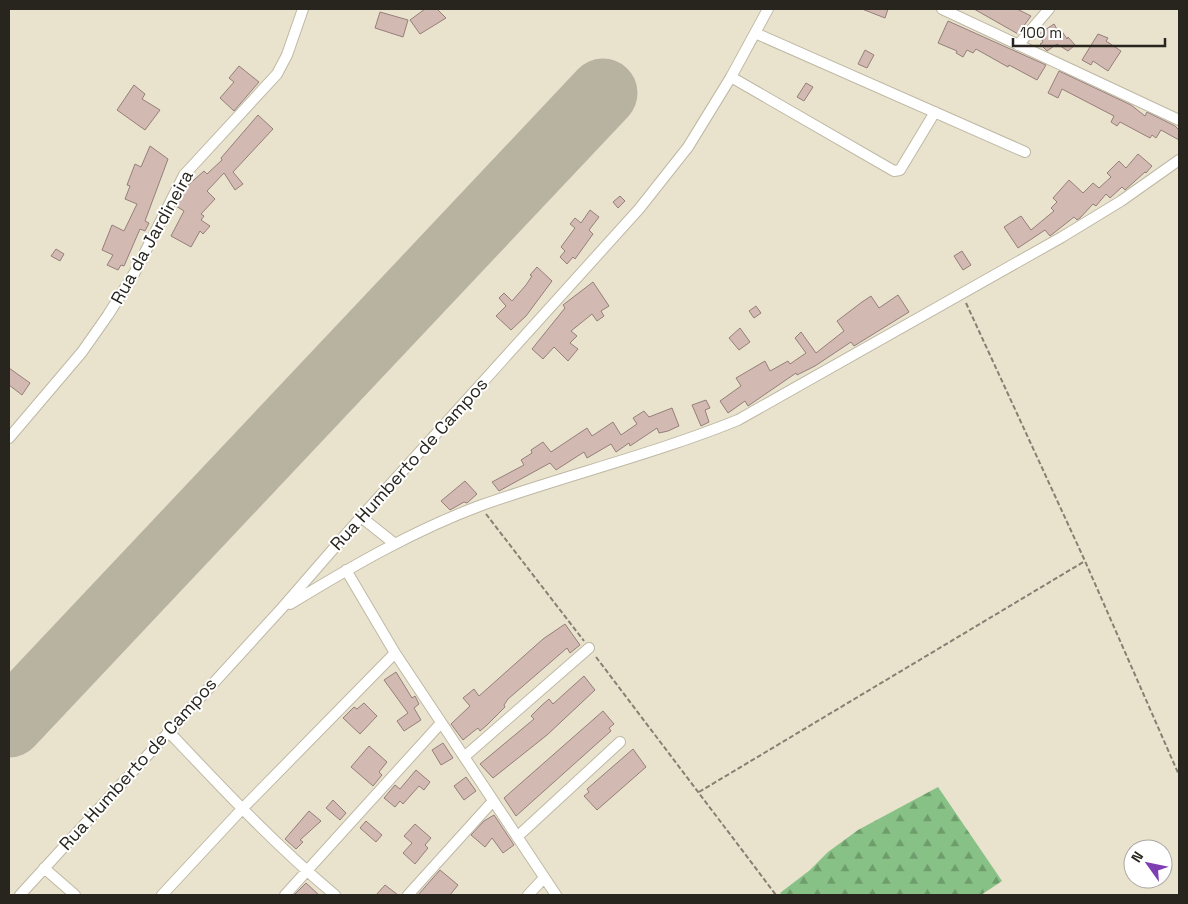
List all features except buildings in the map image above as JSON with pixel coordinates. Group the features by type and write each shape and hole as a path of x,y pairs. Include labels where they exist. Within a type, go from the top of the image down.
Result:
{"street":[{"name":"Rua da Jardineira","path":"9,438 82,352 108,315 135,272 184,176 277,74 287,55 302,9"},
{"name":"Rua Humberto de Campos","path":"20,895 282,608 361,516 639,209 688,148 731,77 768,9"},
{"path":"942,9 1179,120"},
{"path":"1018,45 1048,9"},
{"path":"755,33 1025,152"},
{"path":"731,77 894,171 900,170 935,112"},
{"path":"282,608 394,544 480,506 688,440 738,420 962,294 1121,201 1179,160"},
{"path":"361,516 394,544"},
{"path":"346,570 395,653 556,895"},
{"path":"464,757 589,648"},
{"path":"162,895 242,808 395,653"},
{"path":"285,895 441,723"},
{"path":"168,732 307,872 335,895"},
{"path":"517,837 620,742"},
{"path":"408,895 493,801"},
{"path":"44,868 75,895"},
{"path":"528,895 544,878"}],"path":[{"path":"962,294 1085,561 1179,775"},
{"path":"480,506 776,895"},
{"path":"699,792 1085,561"}],"green space":[{"path":"938,787 1002,881 981,895 782,895 780,893 810,870 828,852 858,830"}],"runway":[{"path":"9,723 603,93"}]}
